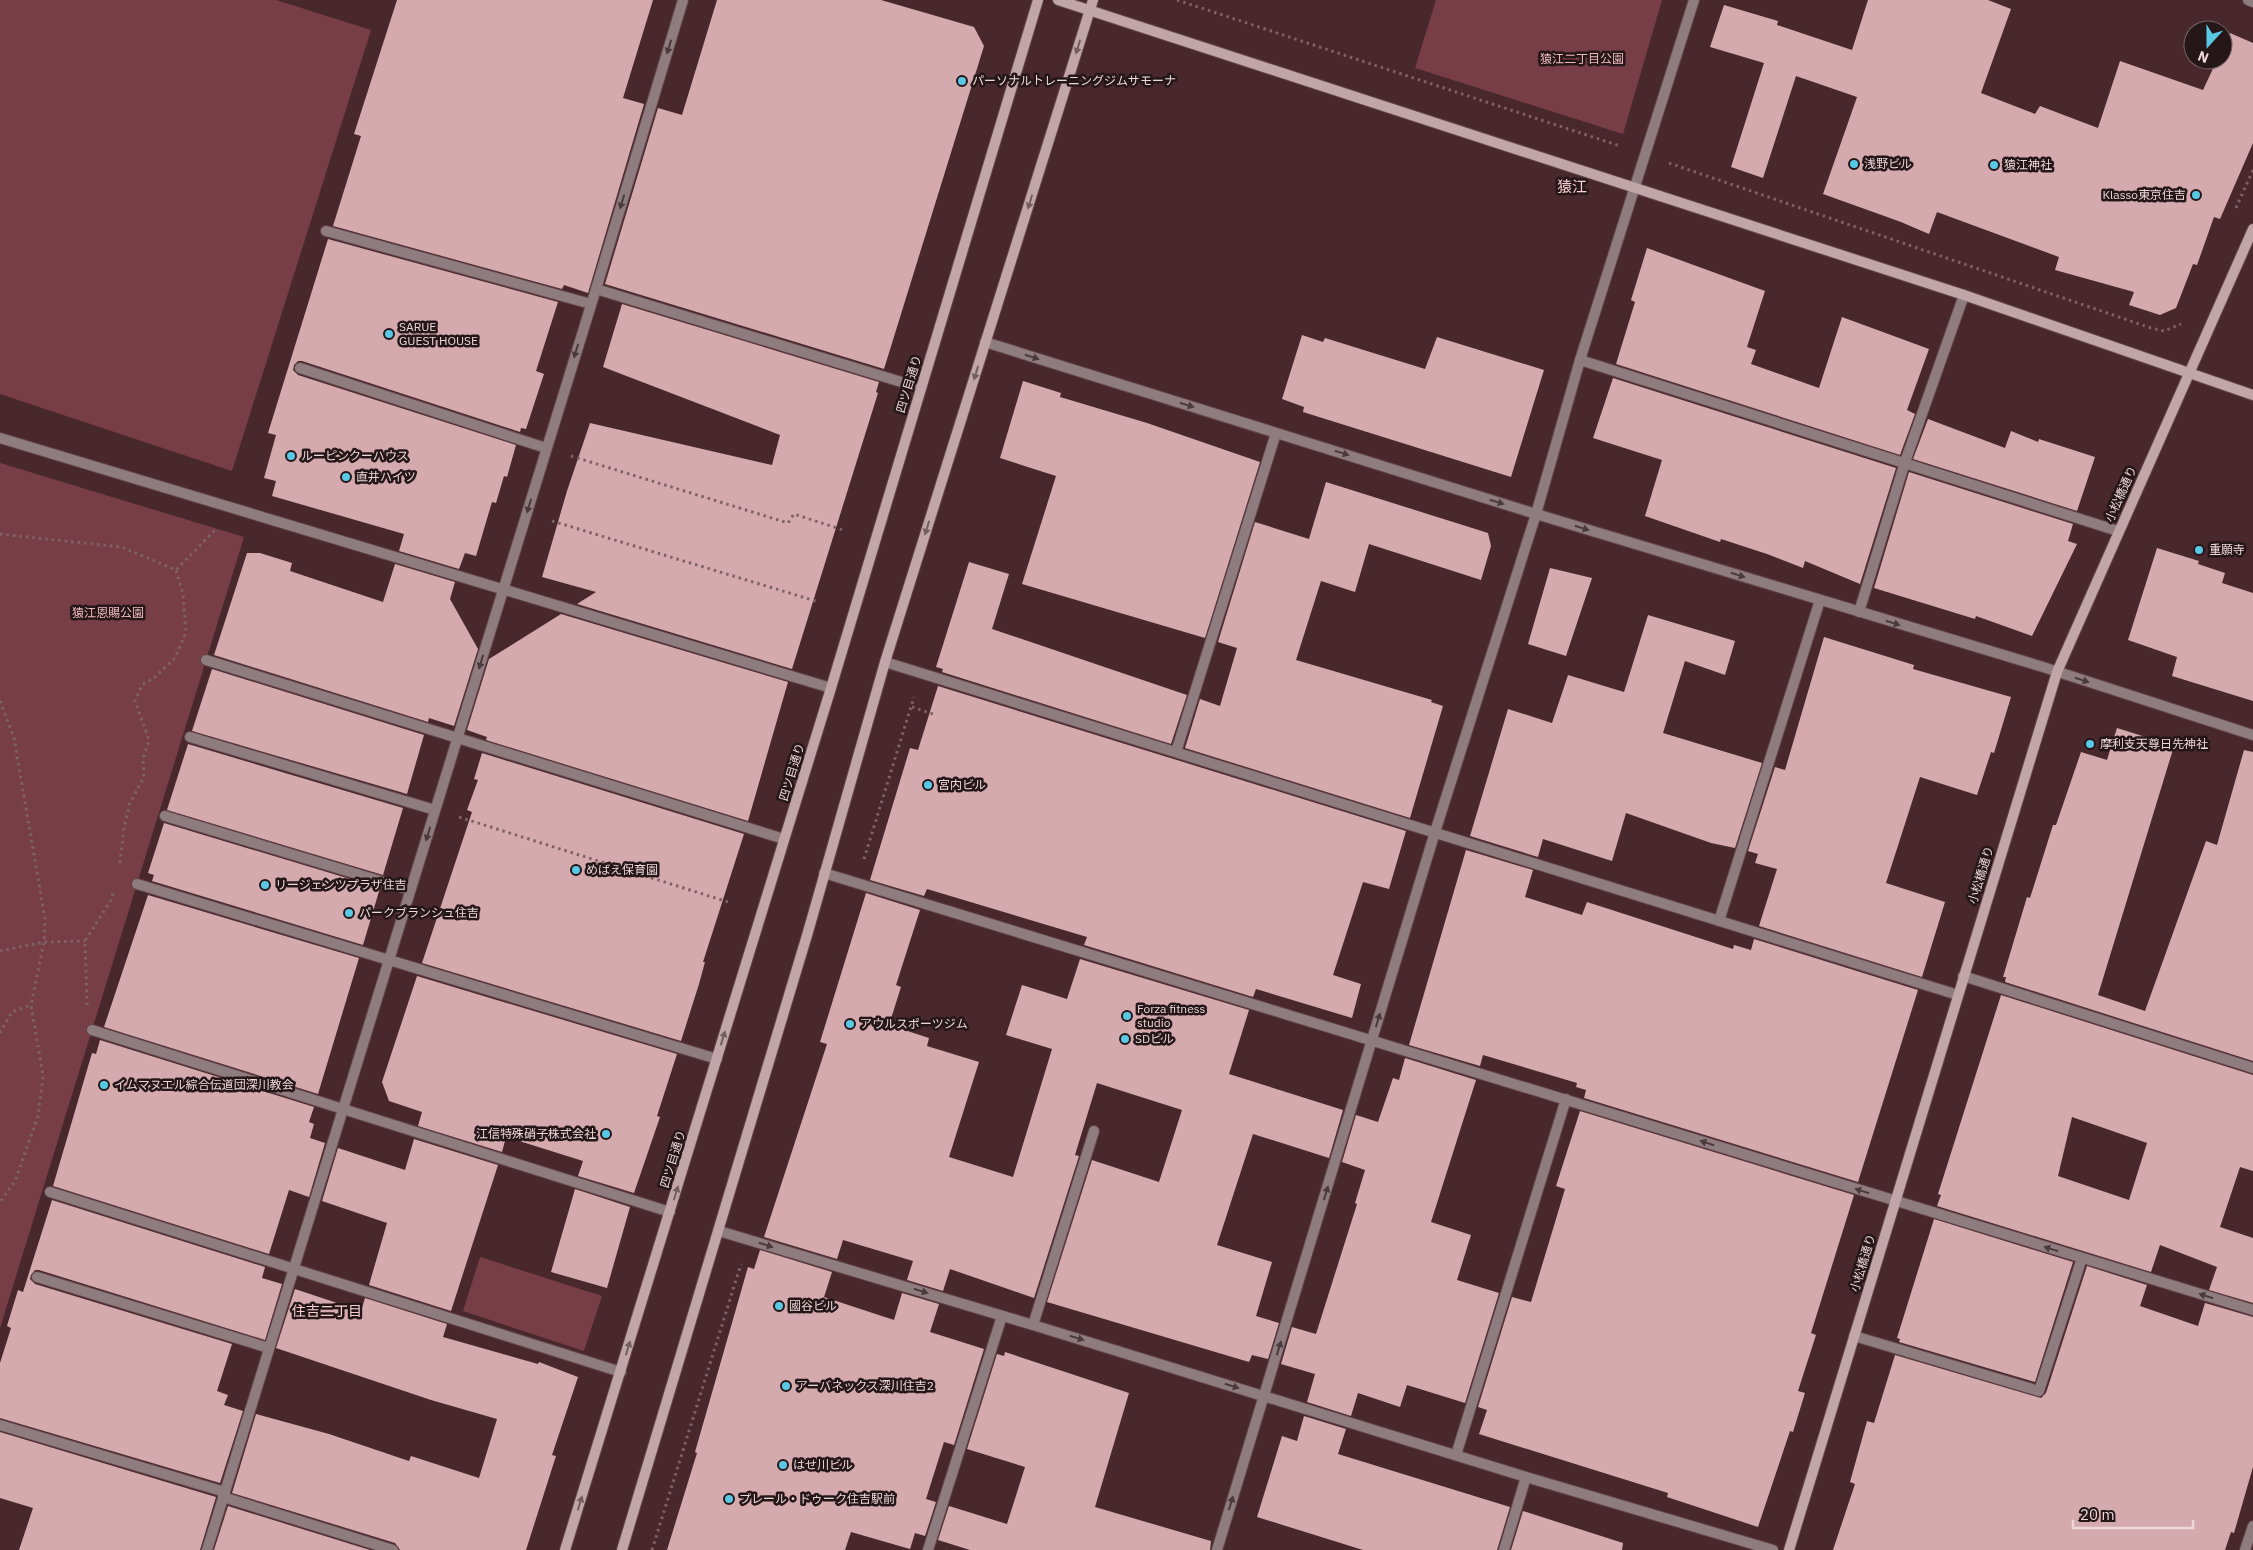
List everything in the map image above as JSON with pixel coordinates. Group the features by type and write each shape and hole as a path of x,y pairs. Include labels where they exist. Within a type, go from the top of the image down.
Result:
{"main road":[{"name":"四ツ目通り","path":"565,1550 784,839 1038,0"},
{"path":"1058,0 1091,5 1634,188 1964,295 2253,395"},
{"path":"622,1550 719,1231 885,662 1091,5"},
{"name":"小松橋通り","path":"1789,1550 1894,1200 2057,672 2253,229"}],"street":[{"path":"207,1550 596,289 683,0"},
{"path":"1217,1550 1436,832 1536,514 1580,360 1694,0"},
{"path":"2248,0 2253,2"},
{"path":"326,231 591,304"},
{"path":"596,289 921,388"},
{"path":"1859,612 1905,462 1964,295"},
{"path":"985,342 1536,514 2057,672 2253,735"},
{"path":"1580,360 1905,462 2118,532"},
{"path":"300,368 546,448"},
{"path":"1176,752 1276,433"},
{"path":"0,438 830,688"},
{"path":"1719,921 1820,600"},
{"path":"206,660 784,839"},
{"path":"885,662 1958,995"},
{"path":"190,737 435,810"},
{"path":"165,816 410,890"},
{"path":"824,873 2253,1310"},
{"path":"137,884 717,1058"},
{"path":"1963,976 2253,1068"},
{"path":"92,1030 670,1212"},
{"path":"1456,1455 1566,1099"},
{"path":"1033,1325 1094,1131"},
{"path":"50,1192 621,1372"},
{"path":"719,1231 1033,1325 1526,1477 1774,1550"},
{"path":"1854,1336 2039,1391 2082,1258"},
{"path":"37,1277 269,1348"},
{"path":"928,1550 1002,1316"},
{"path":"0,1425 393,1550"},
{"path":"1504,1550 1526,1477"},
{"path":"2245,1550 2253,1526"}],"path":[{"path":"1177,0 1621,146"},
{"path":"1664,161 2151,328 2164,331 2178,327 2183,322"},
{"path":"2234,213 2253,170"},
{"path":"546,448 788,523 794,514 842,530"},
{"path":"176,570 235,509"},
{"path":"527,513 820,602"},
{"path":"0,534 121,547 176,570"},
{"path":"118,872 124,827 130,803 144,777 143,759 149,740 135,701 142,685 154,678 175,658 186,632 183,594 176,570"},
{"path":"863,864 916,693"},
{"path":"0,701 14,738 45,919 44,942 31,1005 38,1036 43,1076 38,1116 15,1180 0,1202"},
{"path":"912,707 936,715"},
{"path":"435,810 728,902"},
{"path":"92,1030 87,1004 85,941 111,900 113,891"},
{"path":"0,951 44,942 85,941"},
{"path":"0,1033 12,1012 31,1005"},
{"path":"652,1550 742,1263"}],"green space":[{"path":"0,0 276,0 371,30 232,471 0,394"},
{"name":"猿江二丁目公園","path":"1436,0 1662,0 1623,134 1415,68"},
{"name":"猿江恩賜公園","path":"0,463 244,537 0,1328"},
{"path":"480,1257 602,1296 584,1351 463,1311"}],"building":[{"path":"397,0 653,0 623,98 644,104 588,293 564,285 562,289 333,226 361,136 354,134"},
{"path":"717,0 881,0 974,27 984,46 884,369 605,284 658,108 682,115"},
{"path":"1868,0 1988,0 2011,9 1981,93 2035,114 2040,106 2098,128 2120,61 2203,90 2212,70 2233,70 2233,34 2253,43 2253,143 2220,219 2214,217 2197,265 2193,264 2176,308 2160,315 2129,305 2134,292 2055,270 2059,257 1937,212 1929,234 1823,194 1857,97 1796,76 1763,178 1731,167 1764,63 1710,47 1724,5 1778,21 1777,25 1852,50"},
{"path":"328,239 558,302 536,371 544,374 526,429 521,428 520,432 302,361 298,361 294,365 293,370 298,375 516,445 507,477 504,476 496,503 492,502 476,556 465,553 459,569 399,551 404,534 272,496 276,481 264,478 276,435 268,433"},
{"path":"1647,248 1765,291 1747,347 1756,350 1751,364 1819,388 1842,317 1929,349 1907,410 1915,414 1900,455 1616,364 1635,302 1631,300"},
{"path":"622,304 879,382 876,392 878,393 792,669 577,604 596,592 542,577 567,491 590,423 772,465 780,435 603,367"},
{"path":"1302,335 1323,342 1325,338 1425,369 1437,337 1544,370 1511,477 1303,412 1304,407 1282,399"},
{"path":"1613,378 1896,468 1860,584 1805,561 1803,568 1767,554 1721,539 1720,542 1645,516 1662,460 1593,438"},
{"path":"1023,381 1061,393 1060,397 1147,423 1260,462 1205,638 1022,584 1056,476 1000,458"},
{"path":"1928,419 2005,448 2011,431 2038,442 2039,439 2095,457 2077,511 1913,459"},
{"path":"1909,472 2073,524 2068,541 2077,544 2032,636 1976,616 1975,619 1874,588"},
{"path":"1326,482 1488,533 1491,546 1481,580 1369,544 1355,592 1321,581 1296,660 1432,700 1431,702 1443,706 1410,818 1185,748 1200,699 1220,706 1237,648 1218,642 1255,522 1309,539"},
{"path":"2157,548 2199,561 2198,564 2225,573 2222,583 2253,593 2253,701 2172,676 2177,657 2128,640"},
{"path":"247,553 260,553 292,563 290,571 383,602 395,564 455,582 450,599 478,649 454,726 429,718 428,722 214,655"},
{"path":"969,562 1009,574 992,629 1187,695 1171,744 942,672 943,669 936,667"},
{"path":"1550,568 1592,578 1566,656 1528,644"},
{"path":"561,614 788,682 748,821 486,740 487,737 467,730 489,659"},
{"path":"1648,615 1735,641 1725,675 1685,661 1663,733 1762,763 1735,848 1711,843 1626,813 1612,861 1543,839 1538,857 1470,836 1508,709 1552,723 1568,675 1624,692"},
{"path":"1824,637 1914,665 1913,669 2011,697 1994,753 1991,752 1977,795 1920,777 1886,883 1945,902 1922,977 1759,926 1777,869 1755,863 1758,854 1748,851 1775,767 1785,770"},
{"path":"212,669 424,735 407,794 192,731"},
{"path":"938,686 1406,831 1389,889 1363,882 1333,975 1361,984 1352,1018 1256,989 1253,997 1084,945 1087,937 927,889 924,896 870,880 910,748 918,750"},
{"path":"2117,728 2174,746 2098,995 2145,1011 2206,841 2217,845 2244,750 2253,752 2253,1061 2005,982 2006,977 2003,977 2027,897 2030,898 2053,825 2056,825 2081,752 2107,760"},
{"path":"188,744 403,808 383,875 167,810"},
{"path":"482,753 744,834 703,962 705,962 699,984 681,1041 422,963 472,812 467,810 478,780 474,779"},
{"path":"164,823 380,888 363,945 152,881 154,875 148,873"},
{"path":"1466,850 1533,870 1525,897 1582,915 1587,902 1733,949 1734,945 1751,950 1754,939 1918,990 1858,1182 1584,1098 1586,1090 1576,1087 1577,1083 1483,1055 1480,1066 1409,1045"},
{"path":"866,893 920,910 896,985 901,987 889,1025 929,1038 927,1046 979,1062 949,1157 1013,1177 1052,1049 1006,1035 1022,985 1067,999 1080,959 1249,1010 1229,1074 1343,1110 1329,1158 1253,1134 1217,1245 1272,1262 1256,1316 1279,1323 1268,1359 1252,1355 1249,1362 1047,1302 1092,1160 1159,1182 1182,1110 1097,1083 1075,1155 1079,1156 1034,1298 950,1269 943,1291 907,1280 913,1261 843,1240 837,1259 764,1237 827,1044 820,1042"},
{"path":"148,895 359,958 318,1094 104,1027"},
{"path":"417,976 677,1054 657,1116 660,1117 634,1193 578,1176 583,1161 506,1137 502,1152 418,1126 422,1112 389,1101 382,1082"},
{"path":"2001,995 2253,1075 2253,1171 2240,1167 2220,1227 2253,1238 2253,1303 2209,1290 2217,1267 2160,1245 2151,1272 1937,1206 1941,1195 1938,1194","holes":["2072,1117 2147,1143 2129,1200 2058,1176"]},
{"path":"100,1040 314,1107 309,1122 314,1124 310,1138 325,1143 309,1197 289,1190 269,1254 53,1186 92,1053 96,1054"},
{"path":"1405,1058 1476,1080 1431,1222 1471,1235 1457,1280 1499,1293 1465,1403 1407,1385 1400,1407 1358,1393 1351,1416 1307,1402 1315,1374 1281,1364 1292,1327 1316,1334 1357,1204 1355,1203 1365,1170 1342,1162 1356,1115 1378,1122 1393,1078 1399,1080"},
{"path":"1580,1111 1854,1195 1811,1333 1816,1335 1798,1391 1805,1393 1793,1432 1790,1431 1758,1527 1667,1497 1668,1493 1479,1434 1487,1410 1478,1407 1512,1297 1531,1302 1565,1189 1556,1186"},
{"path":"414,1139 498,1165 451,1311 369,1285 387,1223 322,1201 338,1148 405,1170"},
{"path":"575,1189 630,1207 607,1288 551,1272"},
{"path":"52,1200 265,1267 262,1278 282,1284 265,1340 39,1270 35,1270 31,1275 30,1279 35,1284 232,1344 217,1391 228,1395 224,1405 243,1411 220,1483 0,1418 0,1363 11,1328 7,1326 18,1290 23,1292"},
{"path":"1934,1219 2073,1262 2035,1382 1899,1342 1900,1339 1897,1338"},
{"path":"760,1250 832,1272 824,1297 894,1320 902,1293 939,1304 930,1332 984,1349 954,1445 944,1442 926,1499 936,1502 925,1536 915,1533 910,1549 851,1532 845,1550 667,1550 697,1453 695,1452 748,1267 754,1269"},
{"path":"2087,1266 2147,1285 2140,1306 2198,1326 2205,1303 2253,1317 2253,1467 2234,1533 2231,1532 2225,1550 1833,1550 1855,1484 1850,1482 1867,1421 1874,1423 1895,1355 2041,1398 2046,1393"},
{"path":"295,1289 361,1311 365,1298 447,1324 443,1337 538,1364 539,1362 578,1377 552,1455 556,1456 526,1550 400,1550 395,1543 232,1493 256,1414 329,1434 409,1461 411,1456 479,1478 497,1419 431,1400 276,1348"},
{"path":"1005,1352 1129,1393 1095,1507 1211,1541 1210,1550 970,1550 938,1540 949,1506 1007,1524 1025,1467 967,1449 997,1354 1004,1356"},
{"path":"1304,1416 1346,1429 1338,1454 1510,1507 1497,1550 1363,1550 1257,1517 1282,1436 1297,1441"},
{"path":"0,1432 216,1497 200,1550 19,1550 33,1508 0,1498"},
{"path":"228,1506 370,1550 214,1550"},
{"path":"1523,1511 1623,1543 1622,1550 1511,1550"}],"place":[{"name":"パーソナルトレーニングジムサモーナ","path":"962,81"},
{"name":"浅野ビル","path":"1854,164"},
{"name":"猿江神社","path":"1994,165"},
{"name":"Klasso東京住吉","path":"2196,195"},
{"name":"SARUE GUEST HOUSE","path":"389,334"},
{"name":"ルーピンクーハウス","path":"291,456"},
{"name":"直井ハイツ","path":"346,477"},
{"name":"重願寺","path":"2199,550"},
{"name":"摩利支天尊日先神社","path":"2090,744"},
{"name":"宮内ビル","path":"928,785"},
{"name":"めばえ保育園","path":"576,870"},
{"name":"リージェンツプラザ住吉","path":"265,885"},
{"name":"パークブランシュ住吉","path":"349,913"},
{"name":"Forza fitness studio","path":"1127,1016"},
{"name":"アウルスポーツジム","path":"850,1024"},
{"name":"SDビル","path":"1125,1039"},
{"name":"イムマヌエル綜合伝道団深川教会","path":"104,1085"},
{"name":"江信特殊硝子株式会社","path":"606,1134"},
{"name":"國谷ビル","path":"779,1306"},
{"name":"アーバネックス深川住吉2","path":"786,1386"},
{"name":"はせ川ビル","path":"783,1465"},
{"name":"プレール・ドゥーク住吉駅前","path":"729,1499"}],"district":[{"name":"猿江","path":"1572,187"},
{"name":"住吉二丁目","path":"327,1311"}]}
